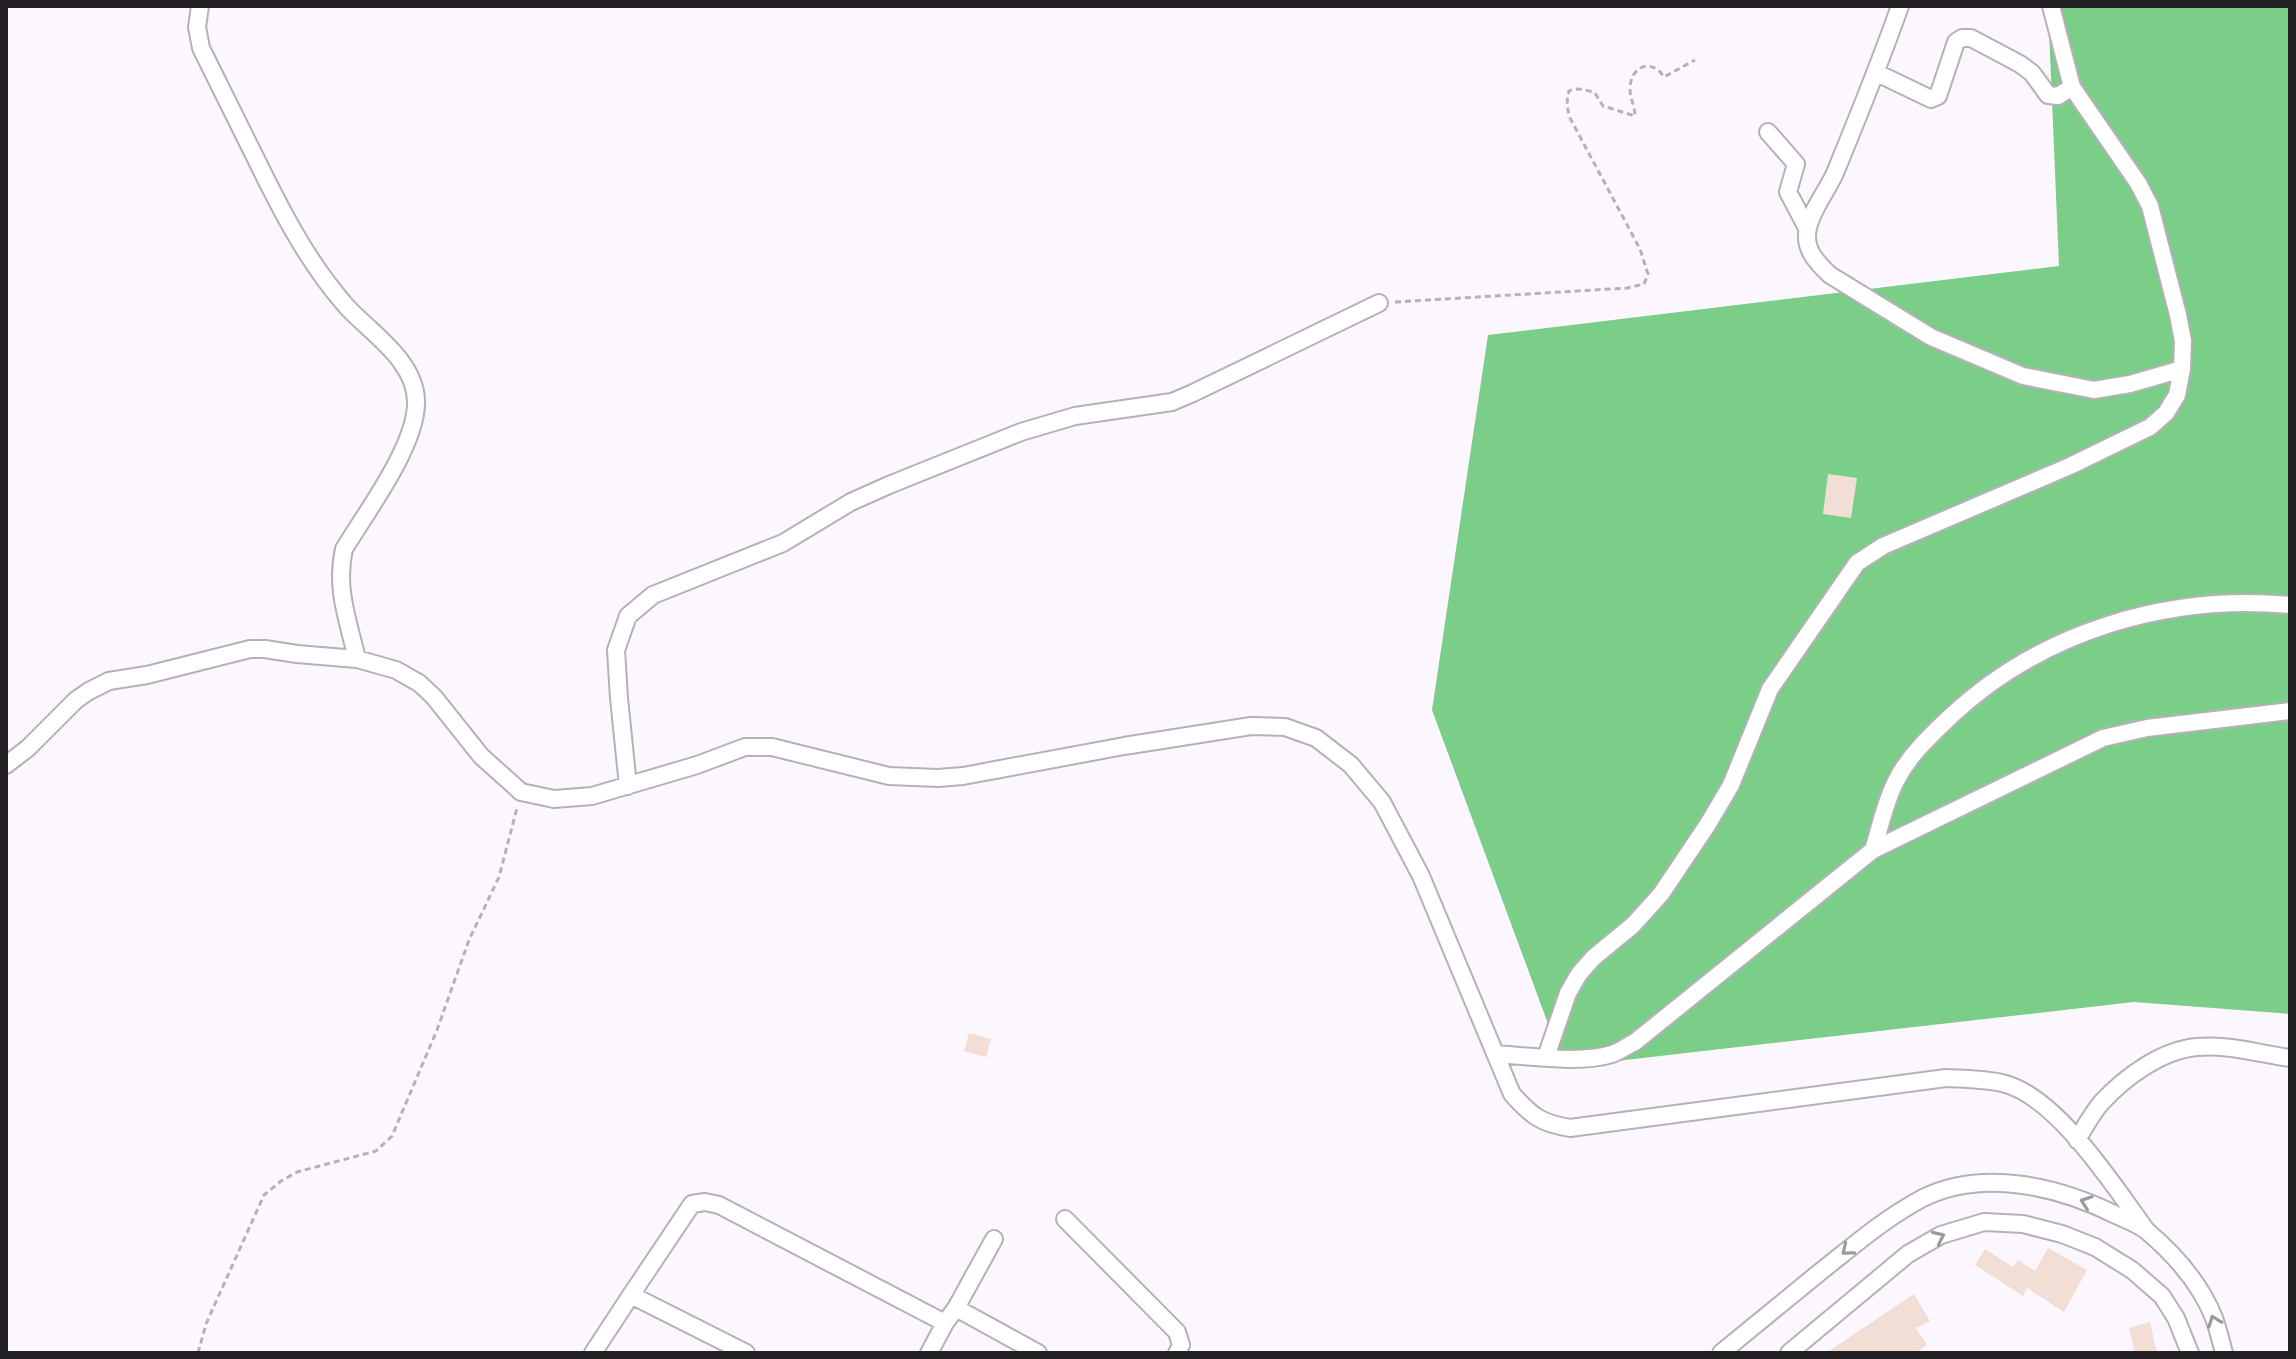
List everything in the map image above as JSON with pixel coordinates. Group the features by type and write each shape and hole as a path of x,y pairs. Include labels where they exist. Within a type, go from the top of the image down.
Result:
{"street":[{"path":"200,6 197,27 201,48 288,223 315,267 347,306 402,363 413,383 415,423 410,436 344,549 340,567 340,589 357,659"},
{"path":"1900,6 1877,73 1827,191 1807,228 1807,244 1816,262 1830,275 1931,337 2023,376 2094,390 2130,384 2182,369"},
{"path":"1546,1057 1568,993 1579,974 1593,958 1633,925 1661,894 1731,785 1770,689 1857,563 1883,546 2070,466 2150,427 2166,413 2177,395 2183,341 2150,206 2138,183 2072,87 2051,6"},
{"path":"1877,73 1931,99 1938,96 1956,42 1971,38 2032,73 2048,95 2058,96 2072,87"},
{"path":"1768,132 1796,164 1788,192 1807,228"},
{"path":"628,786 616,650 628,616 653,595 783,543 851,502 1021,432 1075,416 1172,402 1379,303"},
{"path":"1873,850 1896,781 1923,742 1965,703 2050,647 2117,621 2164,609 2207,605 2290,605"},
{"path":"6,765 28,748 76,700 109,681 147,675 250,649 357,659 396,670 419,683 434,697 481,756 521,792 554,799 592,796 697,765 745,747 772,747 889,776 938,778 1251,726 1285,727 1316,738 1351,765 1382,802 1421,876 1512,1094 1526,1109 1548,1124 1570,1128 1946,1078 2004,1083 2029,1094 2050,1110 2117,1189 2146,1230 2174,1258 2200,1290 2215,1319 2224,1353"},
{"path":"1496,1054 1598,1057 1616,1053 1635,1042 1873,850 2103,738 2147,728 2290,711"},
{"path":"2077,1140 2100,1104 2131,1077 2173,1053 2195,1047 2219,1048 2290,1058"},
{"path":"1721,1353 1893,1216 1926,1197 1963,1186 1999,1182 2044,1188 2094,1204 2146,1230"},
{"path":"593,1353 692,1204 705,1202 719,1205 945,1323"},
{"path":"1065,1219 1177,1332 1181,1345 1177,1353"},
{"path":"1789,1353 1908,1254 1941,1235 1984,1222 2023,1224 2062,1234 2095,1247 2132,1270 2162,1296 2176,1318 2190,1353"},
{"path":"929,1353 994,1239"},
{"path":"631,1295 746,1353"},
{"path":"956,1308 1038,1353"}],"path":[{"path":"1379,303 1627,288 1644,284 1648,274 1640,249 1570,118 1567,98 1569,91 1574,89 1589,91 1595,93 1603,106 1635,116 1630,88 1636,72 1650,65 1664,77 1695,60"},
{"path":"198,1353 206,1324 264,1195 297,1172 376,1151 392,1136 437,1030 469,940 499,877 521,792"}],"green space":[{"path":"2048,6 2290,6 2290,1014 2134,1002 1564,1067 1432,710 1488,335 2059,266"}],"building":[{"path":"1828,474 1857,478 1851,518 1823,514"},
{"path":"969,1033 991,1039 986,1057 964,1051"},
{"path":"2048,1248 2087,1270 2064,1312 2027,1288 2023,1296 1975,1265 1985,1249 2013,1267 2018,1260 2035,1271"},
{"path":"1914,1294 1930,1321 1916,1328 1927,1345 1915,1353 1826,1353"},
{"path":"2150,1322 2157,1353 2135,1353 2129,1328"}]}
